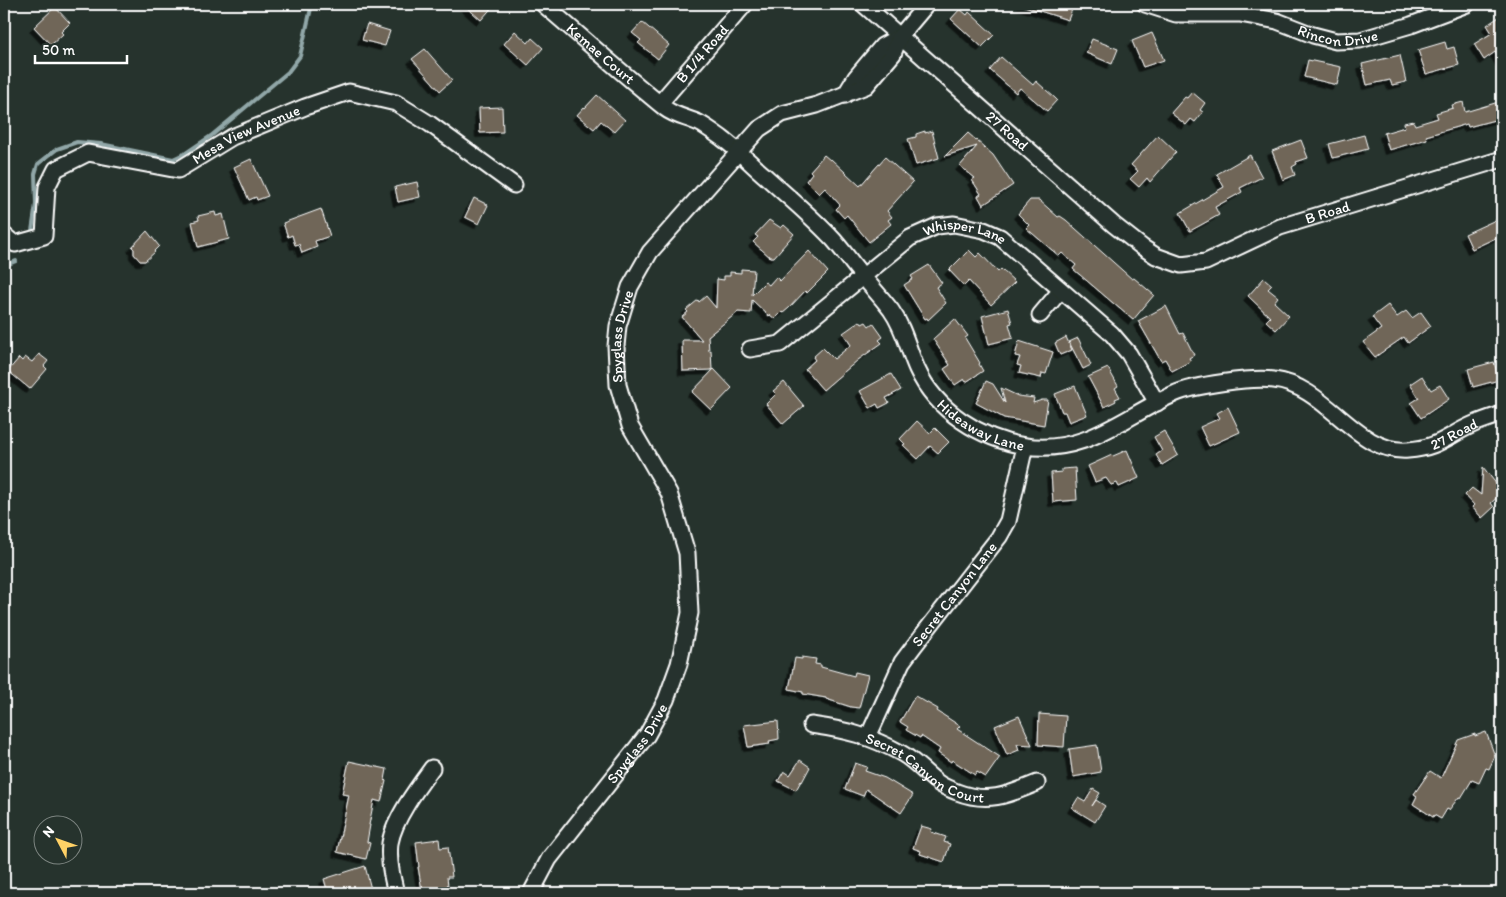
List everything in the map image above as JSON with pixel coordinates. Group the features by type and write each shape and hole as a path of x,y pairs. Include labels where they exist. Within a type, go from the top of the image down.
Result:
{"street":[{"name":"Kemae Court","path":"543,4 660,103"},
{"name":"B 1/4 Road","path":"660,103 745,4"},
{"name":"27 Road","path":"863,4 1114,225 1156,256"},
{"path":"900,36 927,4"},
{"name":"Rincon Drive","path":"1145,4 1176,14 1240,14 1277,21 1313,35 1336,41 1360,40 1411,25 1467,4"},
{"name":"Spyglass Drive","path":"531,893 549,859 647,735 666,700 679,664 690,613 687,553 669,493 630,426 618,385 616,346 618,326 630,287 650,252 759,129 782,114 845,95 866,86 894,54 900,36"},
{"name":"Mesa View Avenue","path":"9,239 44,236 47,187 56,170 88,153 178,170 232,137 305,107 349,92 396,103 430,124 514,185"},
{"name":"Hideaway Lane","path":"660,103 669,112 701,124 738,152 831,237 892,311 902,327 925,385 937,399 964,422 994,439 1025,446 1050,448 1086,441 1176,393 1203,386 1273,380 1296,385 1316,397 1351,428 1370,440 1393,450 1407,450"},
{"name":"B Road","path":"1156,256 1180,264 1206,262 1280,227 1502,159"},
{"name":"Whisper Lane","path":"750,349 780,344 910,238 937,226 954,224 984,230 1000,237 1112,334 1129,354 1156,403"},
{"path":"1040,315 1061,290"},
{"name":"27 Road","path":"1407,450 1435,446 1474,424 1502,414"},
{"name":"Secret Canyon Lane","path":"868,737 902,662 999,537 1008,521 1025,446"},
{"name":"Secret Canyon Court","path":"811,725 844,730 868,737 903,754 939,784 967,796 986,799 1006,796 1037,783"},
{"path":"396,893 390,869 390,842 398,820 432,768"}],"building":[{"path":"463,4 495,4 481,20"},
{"path":"1021,4 1074,4 1068,20"},
{"path":"55,7 70,23 61,32 63,34 51,45 34,27"},
{"path":"960,9 967,15 969,12 994,35 982,47 951,19"},
{"path":"1502,15 1502,64 1495,52 1484,60 1474,44 1492,33 1487,25"},
{"path":"642,22 669,45 658,59 638,43 641,40 632,33"},
{"path":"367,24 390,31 385,46 362,40"},
{"path":"515,31 528,43 532,38 543,48 528,65 504,44"},
{"path":"1152,33 1164,60 1143,67 1132,41"},
{"path":"1092,39 1118,49 1112,64 1086,53"},
{"path":"1445,42 1447,49 1454,47 1459,65 1426,74 1418,50"},
{"path":"425,49 452,80 440,91 412,59"},
{"path":"1400,55 1406,82 1392,85 1390,80 1367,85 1362,64"},
{"path":"1001,57 1033,85 1036,81 1057,100 1047,111 1020,88 1016,93 990,70"},
{"path":"1308,60 1341,67 1337,85 1304,77"},
{"path":"1192,92 1205,103 1200,110 1203,112 1195,122 1191,119 1186,125 1171,113"},
{"path":"597,95 625,120 614,132 601,121 594,129 577,115"},
{"path":"1502,101 1502,118 1468,127 1467,124 1426,136 1427,139 1389,150 1384,133 1405,127 1404,123 1413,121 1415,125 1438,118 1436,113 1453,108 1452,105 1463,102 1465,112"},
{"path":"502,107 503,132 480,133 479,108"},
{"path":"925,131 925,133 932,131 939,158 916,165 908,139 916,137 916,134"},
{"path":"968,133 993,155 1013,185 983,205 978,196 981,194 972,180 975,178 960,166 977,146 945,156"},
{"path":"1158,135 1176,152 1150,182 1147,178 1139,187 1130,179 1138,171 1131,165"},
{"path":"1364,135 1368,149 1333,158 1329,144"},
{"path":"1301,140 1308,158 1296,162 1297,164 1292,167 1295,175 1283,180 1272,151"},
{"path":"824,155 831,159 860,186 885,157 913,182 887,211 892,217 888,220 891,224 869,242 847,215 844,218 836,209 840,205 825,188 819,194 806,181 812,173 810,171"},
{"path":"1250,155 1262,177 1240,188 1242,192 1215,207 1219,215 1190,231 1180,213 1224,187 1217,174"},
{"path":"251,159 268,196 257,200 256,197 249,200 234,167"},
{"path":"417,182 420,197 398,202 395,187"},
{"path":"474,198 488,205 479,224 465,217"},
{"path":"1030,200 1039,200 1058,217 1060,216 1066,220 1132,279 1134,278 1154,295 1133,320 1073,269 1076,265 1062,253 1059,256 1026,228 1029,225 1018,214"},
{"path":"321,209 330,236 315,241 317,247 302,253 299,244 295,245 292,235 288,237 283,223"},
{"path":"215,212 216,216 223,214 229,239 198,247 192,222 199,220 198,216"},
{"path":"1502,217 1502,235 1472,249 1465,234"},
{"path":"769,220 781,228 784,225 794,234 774,257 770,257 753,242 758,237 755,235"},
{"path":"147,231 159,246 145,261 140,261 134,254 132,247"},
{"path":"969,250 976,257 980,253 998,272 1001,269 1015,282 991,305 969,281 964,286 949,270"},
{"path":"809,251 828,272 807,293 805,291 789,308 775,319 769,316 752,300 751,313 738,312 708,336 712,370 683,371 682,340 702,340 682,317 688,312 686,310 706,296 716,308 717,279 724,280 724,276 730,276 730,272 741,273 741,269 754,270 752,295 765,282 769,285 776,277 780,281"},
{"path":"929,265 942,283 936,287 946,303 928,320 927,318 925,319 904,285 913,279 911,276"},
{"path":"1264,278 1272,285 1268,289 1278,297 1274,302 1289,316 1276,330 1266,321 1270,317 1248,296"},
{"path":"1388,305 1397,317 1406,311 1412,318 1421,312 1431,326 1408,343 1404,337 1375,357 1363,342 1381,329 1372,317"},
{"path":"1166,306 1180,334 1183,333 1194,355 1189,358 1191,361 1172,371 1165,359 1161,361 1138,321"},
{"path":"1008,309 1012,323 1009,324 1013,338 989,344 982,316"},
{"path":"955,319 968,336 965,338 983,371 966,382 964,379 955,385 944,369 950,365 933,339"},
{"path":"860,321 862,324 866,322 869,326 873,323 883,337 879,340 882,343 858,360 823,390 805,369 815,360 813,357 823,348 834,359 851,345 843,333"},
{"path":"1066,337 1072,350 1060,355 1055,343"},
{"path":"1078,338 1091,365 1083,369 1069,342"},
{"path":"1019,341 1053,352 1046,374 1042,373 1041,378 1019,373 1021,366 1017,365 1020,357 1015,356"},
{"path":"39,354 48,361 44,366 47,369 30,389 8,371 19,358 22,361 25,357 32,362"},
{"path":"1494,362 1499,380 1473,387 1468,369"},
{"path":"1108,368 1118,386 1115,388 1120,397 1104,407 1088,377"},
{"path":"714,369 732,388 711,410 692,392"},
{"path":"891,374 901,390 886,398 889,403 879,408 877,404 870,408 860,391"},
{"path":"1422,376 1431,390 1440,385 1449,399 1421,418 1411,403 1419,398 1410,384"},
{"path":"986,381 993,384 1005,403 1001,388 1018,396 1034,398 1033,403 1048,400 1044,425 1004,418 976,403"},
{"path":"784,382 804,406 783,424 766,404 776,394 773,391"},
{"path":"1075,386 1087,415 1069,422 1065,412 1062,412 1055,394"},
{"path":"1228,407 1240,432 1209,446 1200,427 1220,418 1217,413"},
{"path":"917,421 930,433 935,428 949,442 938,453 930,446 918,459 903,445 905,444 900,439"},
{"path":"1164,431 1178,455 1162,465 1156,455 1162,451 1154,437"},
{"path":"1127,450 1139,478 1119,487 1117,483 1111,485 1106,478 1095,482 1088,466"},
{"path":"1483,467 1502,493 1491,503 1494,507 1482,518 1472,507 1474,505 1465,495 1472,488 1481,495"},
{"path":"1075,468 1077,500 1053,502 1051,473 1062,472 1062,469"},
{"path":"802,657 816,659 815,664 821,665 821,667 854,676 855,672 868,675 859,708 789,689 795,658 802,659"},
{"path":"915,696 938,709 937,711 960,726 957,729 1000,757 986,777 977,772 975,775 952,760 951,762 938,753 940,749 921,736 920,738 906,730 908,727 900,722"},
{"path":"1039,714 1066,716 1064,747 1038,745"},
{"path":"1019,716 1032,745 1017,744 1019,750 1007,755 995,726"},
{"path":"778,721 779,739 769,741 770,744 748,747 744,725"},
{"path":"1486,732 1495,756 1489,769 1486,768 1479,783 1472,780 1461,798 1459,797 1449,810 1447,809 1441,819 1434,815 1433,817 1413,804 1417,796 1414,794 1430,771 1441,778 1458,740"},
{"path":"1097,745 1101,772 1073,777 1069,749"},
{"path":"800,760 810,767 796,790 778,781 784,771 790,775"},
{"path":"349,761 387,769 381,802 374,800 367,842 370,843 366,859 337,852 349,795 342,794"},
{"path":"855,763 867,767 865,771 885,778 913,795 901,813 866,789 863,796 845,789"},
{"path":"1093,789 1100,793 1092,806 1096,800 1105,806 1095,822 1072,808 1078,798 1085,802"},
{"path":"921,826 932,829 931,832 946,837 944,842 950,844 944,862 920,854 921,851 913,848"},
{"path":"439,839 440,848 448,847 452,877 447,877 448,886 422,890 416,842"},
{"path":"365,866 372,893 328,893 324,879"}],"waterway":[{"path":"32,231 36,204 35,174 38,164 57,149 77,142 101,144 173,159 186,153 211,136 288,72 300,56 312,4"},
{"path":"4,266 16,261"}]}
